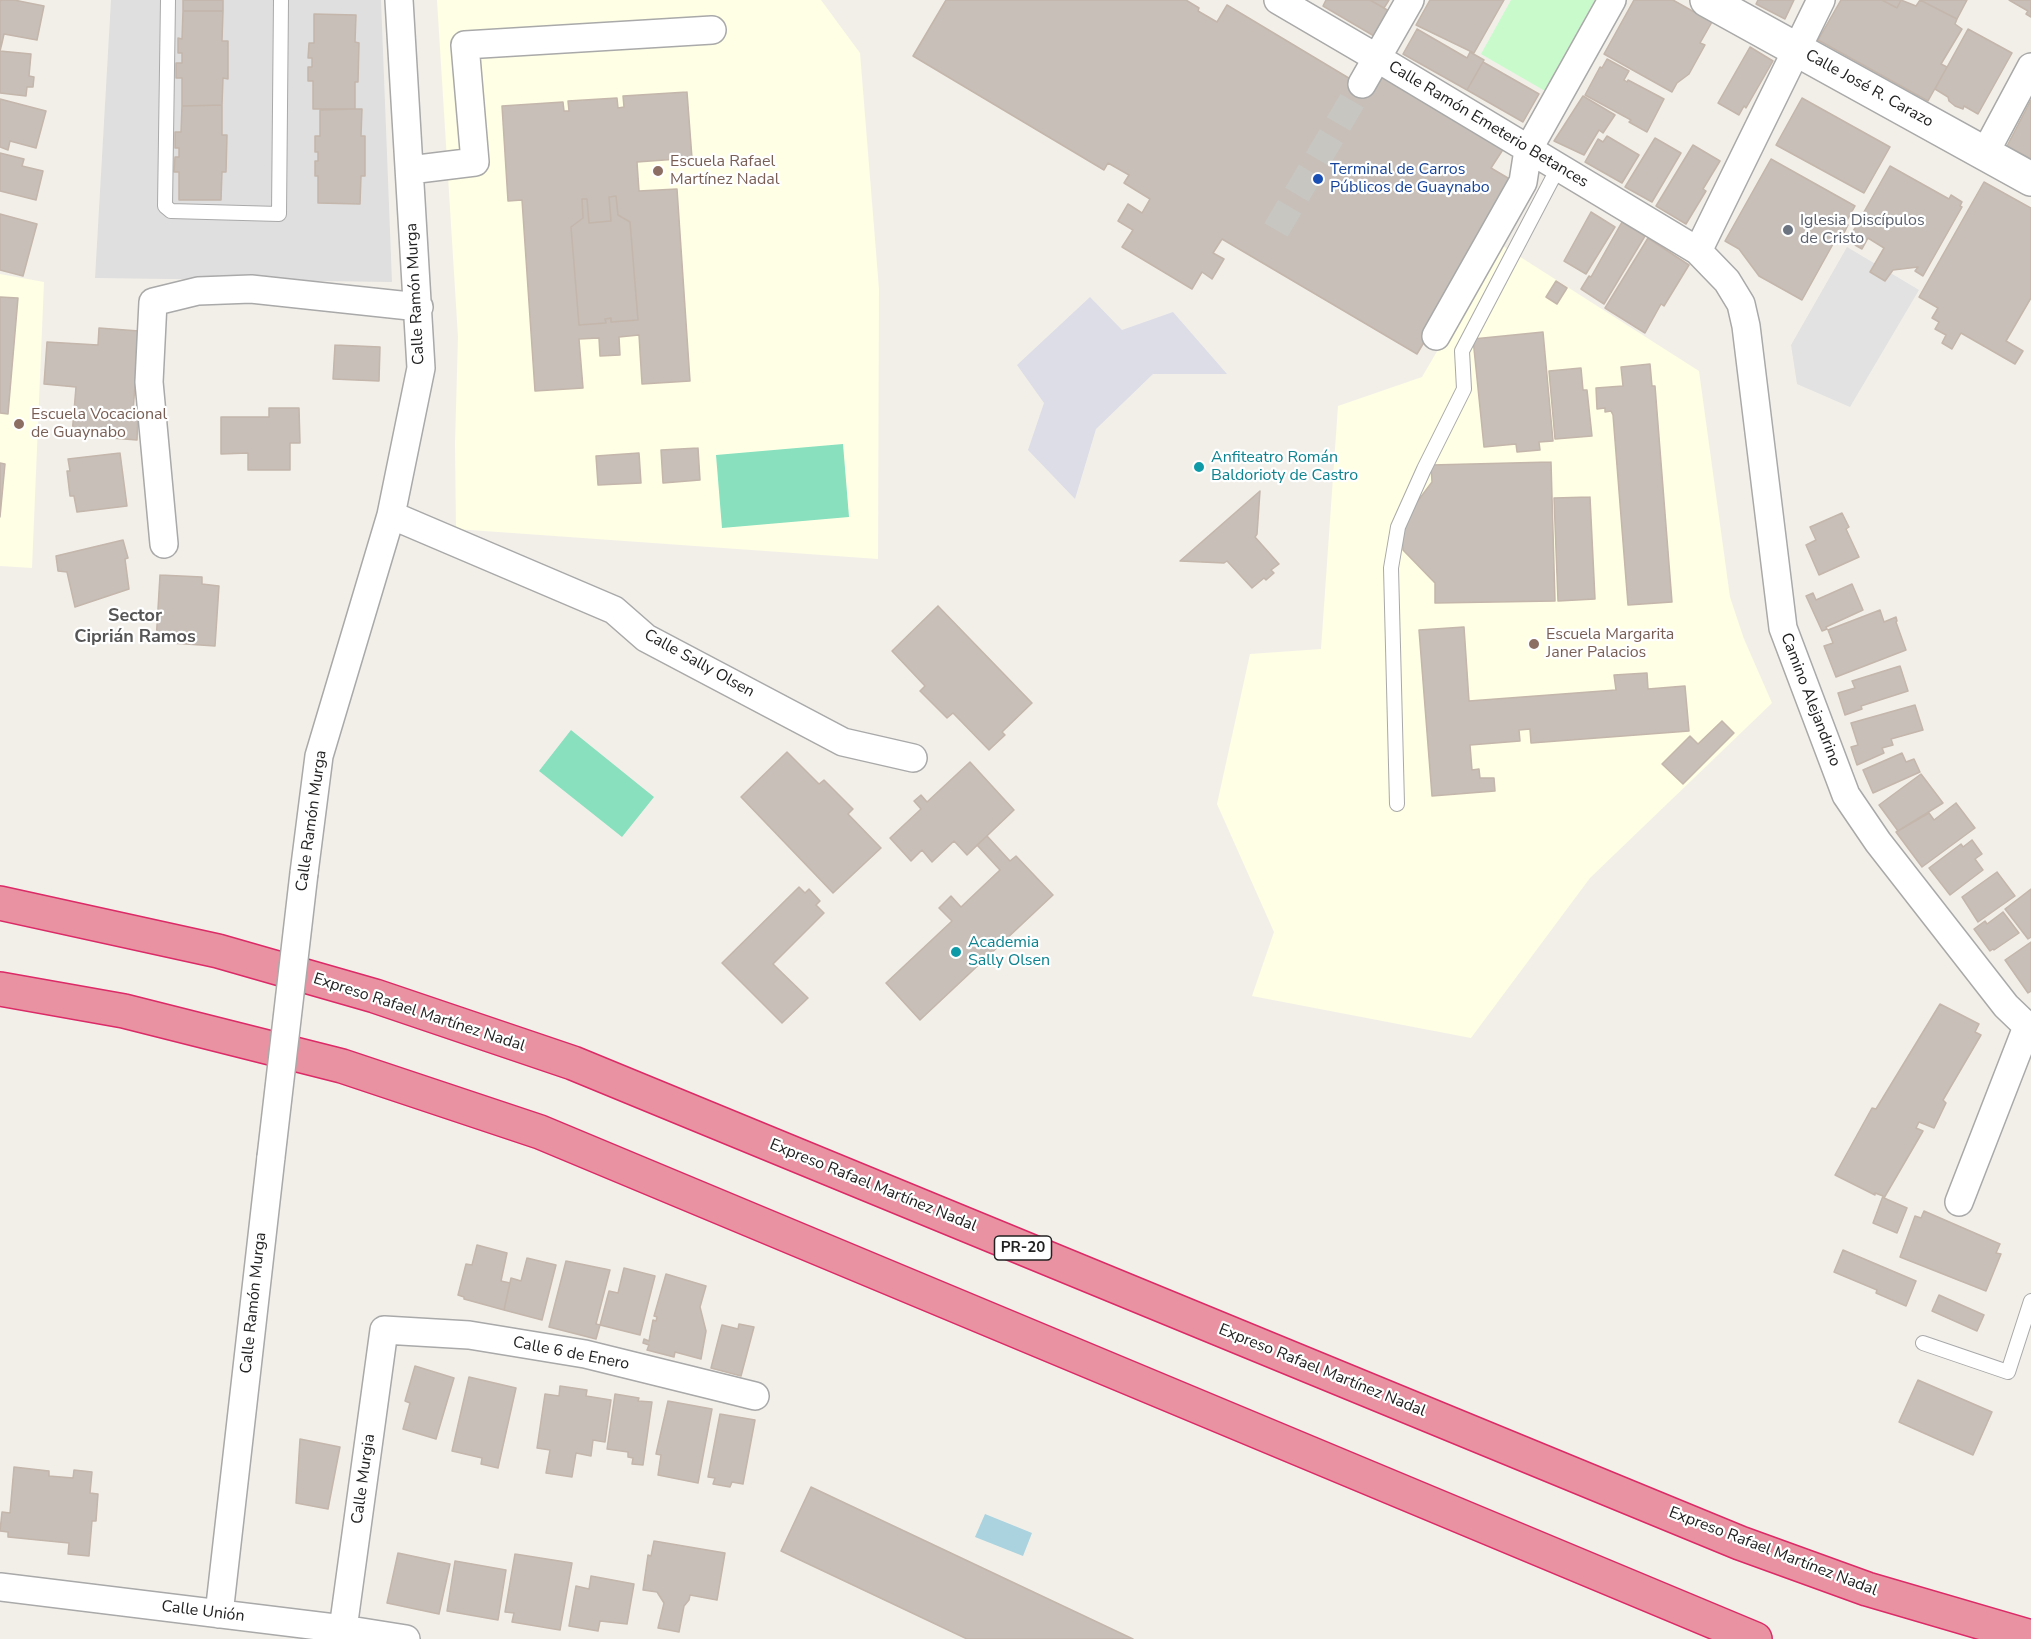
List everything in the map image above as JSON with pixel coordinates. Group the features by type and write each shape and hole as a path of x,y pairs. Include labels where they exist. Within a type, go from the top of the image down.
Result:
{"highway":[{"name":"Expreso Rafael Martínez Nadal","path":"0,903 229,954 375,996 573,1063 1740,1543 1867,1589 2031,1637"},
{"path":"0,989 124,1011 342,1066 540,1132 1755,1639"},
{"path":"0,1008 124,1011"}],"street":[{"name":"Calle Ramón Murga","path":"219,1614 319,756 391,515 421,368 399,0"},
{"name":"Calle Ramón Emeterio Betances","path":"1278,0 1698,251"},
{"path":"1362,84 1410,0"},
{"path":"1436,336 1523,182 1528,150 1612,0"},
{"name":"Calle José R. Carazo","path":"1707,0 2031,179"},
{"path":"1698,251 1821,0"},
{"path":"410,170 475,162 465,45 712,30"},
{"path":"1985,153 2031,67"},
{"name":"Camino Alejandrino","path":"1698,251 1727,281 1741,304 1746,326 1783,628 1846,795 1878,842 2006,1006 2029,1029"},
{"path":"164,544 149,382 153,302 198,291 251,289 419,306"},
{"name":"Calle Sally Olsen","path":"391,515 614,610 646,638 843,742 913,758"},
{"path":"1959,1202 2029,1029"},
{"name":"Calle 6 de Enero","path":"384,1330 469,1335 585,1354 755,1396"},
{"name":"Calle Murgia","path":"343,1629 384,1330"},
{"name":"Calle Unión","path":"0,1587 343,1629 406,1639"}],"lane":[{"path":"168,0 165,206 171,211 279,214 281,0"},
{"path":"1397,804 1391,568 1398,527 1464,389 1462,351 1558,168"},
{"path":"1923,1343 2008,1371 2031,1301"}],"shaded area":[{"path":"111,0 381,0 392,282 95,278"},
{"name":"Escuela Rafael Martínez Nadal","path":"437,0 821,0 860,53 879,289 878,559 456,529 455,444 458,337"},
{"name":"Escuela Margarita Janer Palacios","path":"1500,244 1699,371 1730,597 1744,639 1772,703 1590,878 1471,1038 1252,996 1274,932 1217,804 1250,654 1321,649 1338,406 1422,377"},
{"path":"1847,247 1919,290 1850,407 1797,384 1791,345"},
{"name":"Escuela Vocacional de Guaynabo","path":"0,274 44,282 32,568 0,566"},
{"path":"1090,297 1122,330 1173,312 1227,374 1153,374 1096,429 1075,499 1028,450 1044,403 1017,365"}],"green space":[{"path":"1511,0 1595,0 1545,91 1481,54"},
{"path":"843,444 849,517 722,528 716,455"},
{"path":"571,730 654,797 622,837 539,771"}],"water":[{"path":"985,1514 1032,1533 1023,1556 975,1537"}],"building":[{"path":"0,0 14,0 44,6 37,40 4,34 2,43 0,42"},
{"path":"183,0 223,0 223,11 183,11"},
{"name":"Terminal de Carros Públicos de Guaynabo","path":"946,0 1186,0 1199,8 1198,11 1217,22 1227,5 1352,80 1375,72 1504,148 1491,168 1518,184 1417,354 1222,239 1213,253 1224,259 1212,279 1202,272 1192,289 1122,247 1133,230 1118,221 1128,204 1142,213 1150,199 1124,183 1129,175 1108,163 1104,170 913,56"},
{"path":"1326,0 1370,0 1389,11 1374,36 1323,6"},
{"path":"1370,0 1389,0 1384,8"},
{"path":"1430,0 1504,0 1474,53 1416,25"},
{"path":"1634,0 1673,0 1712,22 1700,43 1705,45 1689,74 1677,83 1672,92 1604,54"},
{"path":"1758,0 1794,0 1785,19 1756,4"},
{"path":"1841,0 1882,0 1897,8 1901,0 1916,6 1920,0 1957,19 1955,24 1962,29 1941,64 1947,67 1928,101 1818,40"},
{"path":"1882,0 1901,0 1897,8"},
{"path":"1920,0 1967,0 1957,19"},
{"path":"2009,0 2031,0 2031,17 2026,14 2028,11"},
{"path":"183,11 223,11 222,41 228,41 228,79 223,78 222,105 182,106 182,78 176,78 176,63 182,63 182,53 178,53 178,38 182,39"},
{"path":"314,14 356,15 355,42 359,43 355,109 313,109 313,81 308,81 308,67 312,67 312,58 308,58 309,43 314,43"},
{"path":"1417,29 1467,58 1470,52 1484,60 1467,90 1403,54"},
{"path":"1968,29 2012,53 1978,114 1964,106 1963,109 1955,106 1948,97 1935,89"},
{"path":"1750,47 1773,61 1746,108 1744,106 1739,115 1718,103"},
{"path":"0,51 31,54 29,76 34,77 33,87 27,87 26,96 0,93"},
{"path":"1607,59 1629,71 1624,80 1664,99 1647,132 1629,122 1631,120 1585,95 1600,67 1602,68"},
{"path":"1483,62 1539,94 1523,122 1467,90"},
{"path":"687,92 692,158 637,162 639,191 677,189 690,381 642,384 639,335 619,337 620,355 600,356 599,338 579,339 583,388 535,391 522,200 508,201 502,106 563,102 564,111 569,111 568,101 617,98 618,108 624,107 623,96","holes":["616,196 618,215 630,222 638,320 611,322 611,318 605,319 606,323 579,325 571,227 583,218 582,199 587,199 589,223 611,221 609,197"]},
{"path":"1583,96 1615,115 1603,133 1599,130 1584,155 1554,141"},
{"path":"1802,98 1890,147 1864,193 1776,145"},
{"path":"0,99 46,111 36,148 10,141 8,150 0,147"},
{"path":"2031,100 2031,159 2007,146"},
{"path":"222,105 222,135 227,135 226,172 222,172 221,200 179,200 179,172 174,172 175,157 179,157 179,148 175,148 175,132 181,132 182,106"},
{"path":"362,109 361,136 365,136 365,176 361,176 360,204 318,203 318,176 315,176 315,161 318,161 318,152 315,152 315,136 320,136 320,110"},
{"path":"1607,136 1639,155 1622,183 1585,162 1598,139 1603,142"},
{"path":"1655,138 1681,153 1652,202 1625,187"},
{"path":"1693,145 1720,161 1703,189 1706,191 1686,224 1656,206"},
{"path":"0,153 24,159 22,166 43,171 36,200 0,191"},
{"name":"Iglesia Discípulos de Cristo","path":"1771,159 1855,206 1845,224 1848,225 1842,237 1838,235 1802,300 1759,276 1739,249 1725,241"},
{"path":"1890,166 1949,199 1951,195 1962,202 1960,206 1962,207 1923,276 1915,271 1918,267 1893,270 1885,281 1870,272 1884,248 1868,238 1862,249 1855,245 1860,238 1852,233"},
{"path":"1984,182 2031,208 2031,298 2006,341 2023,351 2015,364 1961,333 1952,349 1942,343 1946,335 1935,329 1939,322 1932,318 1938,308 1919,297"},
{"path":"616,196 618,215 630,222 638,320 611,322 611,318 605,319 606,323 579,325 571,227 583,218 582,199 587,199 589,223 611,221 609,197"},
{"path":"1591,212 1615,227 1586,274 1564,261"},
{"path":"0,214 37,224 23,276 0,270"},
{"path":"1622,222 1645,236 1604,304 1581,289 1589,276 1591,277"},
{"path":"1648,238 1689,265 1664,306 1661,304 1645,333 1605,308"},
{"path":"1556,281 1567,288 1557,304 1546,297"},
{"path":"0,297 18,298 8,414 0,413"},
{"path":"99,328 139,331 133,412 138,413 137,440 72,435 76,387 44,384 47,342 98,345"},
{"path":"1543,332 1553,441 1539,442 1540,450 1517,452 1516,444 1484,447 1473,339"},
{"path":"335,345 380,347 379,381 333,379"},
{"path":"1650,364 1652,386 1655,386 1672,602 1628,605 1613,415 1611,411 1605,412 1605,408 1597,409 1596,388 1623,386 1621,367"},
{"path":"1581,368 1583,390 1587,390 1592,436 1555,439 1549,371"},
{"path":"269,408 299,408 300,443 290,443 290,470 248,470 248,453 221,454 221,417 269,417"},
{"path":"698,448 700,480 663,483 661,450"},
{"path":"120,453 127,506 77,512 74,496 70,496 68,459"},
{"path":"639,453 641,483 598,485 596,456"},
{"path":"1551,462 1555,601 1435,603 1435,583 1403,550 1402,522 1432,482 1431,465"},
{"path":"0,463 5,464 0,517"},
{"path":"1260,491 1255,537 1279,564 1271,570 1274,573 1266,580 1264,578 1252,588 1227,561 1224,563 1180,561"},
{"path":"1590,497 1595,599 1558,601 1554,498"},
{"path":"1842,513 1849,527 1846,529 1859,557 1819,575 1806,545 1816,540 1810,527"},
{"path":"123,540 128,558 125,559 129,589 75,607 67,572 58,571 56,556"},
{"path":"160,575 202,577 202,584 219,586 215,646 156,642"},
{"path":"1852,584 1863,610 1822,631 1806,596 1813,593 1816,600"},
{"path":"938,606 1032,703 1002,732 1005,735 989,750 953,713 947,718 920,691 925,686 892,651"},
{"path":"1880,610 1884,622 1896,617 1906,650 1836,677 1824,646 1833,643 1828,630"},
{"path":"1464,627 1469,701 1616,690 1614,675 1647,673 1648,689 1685,686 1689,731 1531,743 1530,729 1519,730 1520,741 1470,745 1472,770 1479,769 1480,778 1494,778 1495,791 1432,796 1419,630"},
{"path":"1900,666 1908,691 1861,706 1862,709 1845,715 1838,693 1855,688 1852,681"},
{"path":"1915,705 1923,730 1891,739 1893,745 1882,748 1884,753 1857,765 1851,747 1858,745 1851,723"},
{"path":"1722,721 1734,733 1683,784 1662,764 1690,736 1698,744"},
{"path":"787,752 819,784 824,780 853,809 848,814 881,848 833,893 741,797"},
{"path":"1902,753 1906,762 1914,759 1920,772 1873,793 1863,770"},
{"path":"970,762 1014,810 967,855 954,841 932,862 922,850 911,861 890,838 921,809 914,801 921,795 927,802"},
{"path":"1921,774 1943,803 1898,831 1879,805"},
{"path":"1956,803 1975,828 1922,867 1896,832 1929,813 1934,820"},
{"name":"Academia Sally Olsen","path":"987,836 1010,861 1016,856 1053,895 920,1020 886,983 952,921 939,908 951,896 961,907 1000,870 977,845"},
{"path":"1972,840 1982,854 1975,859 1983,870 1950,895 1929,868 1961,844 1963,847"},
{"path":"1997,872 2015,896 1978,922 1962,897"},
{"path":"799,887 805,893 809,889 820,901 816,905 824,913 773,964 808,998 782,1023 722,963"},
{"path":"2031,889 2031,937 2028,939 2005,909"},
{"path":"2003,912 2019,933 1990,951 1974,929 1985,921 1987,924"},
{"path":"2031,942 2031,991 2028,993 2005,960"},
{"path":"1940,1004 1979,1024 1975,1032 1981,1035 1943,1100 1946,1103 1934,1128 1919,1122 1916,1128 1923,1131 1884,1198 1907,1208 1897,1233 1873,1223 1883,1196 1875,1193 1875,1195 1835,1175 1872,1108 1876,1109"},
{"path":"1924,1211 2000,1244 1996,1253 2001,1254 1986,1291 1900,1257 1915,1216 1921,1218"},
{"path":"477,1245 507,1253 501,1281 510,1283 504,1310 464,1299 458,1295 466,1264 472,1265"},
{"path":"1843,1250 1916,1281 1906,1306 1876,1293 1877,1290 1834,1272"},
{"path":"527,1258 556,1265 542,1320 504,1310 511,1278 521,1281"},
{"path":"566,1261 610,1270 596,1324 600,1325 596,1339 549,1327"},
{"path":"624,1268 655,1276 640,1335 600,1325 609,1291 618,1293"},
{"path":"666,1274 706,1286 700,1307 706,1331 701,1359 675,1352 674,1357 647,1350 649,1345 643,1343 644,1339 649,1341 653,1320 656,1321 657,1317 654,1316"},
{"path":"1939,1295 1984,1315 1977,1331 1932,1311"},
{"path":"739,1324 754,1327 741,1376 711,1368 722,1325 738,1329"},
{"path":"415,1366 454,1378 436,1439 403,1429 410,1403 405,1401"},
{"path":"469,1377 516,1388 498,1468 481,1464 482,1458 452,1451"},
{"path":"1918,1380 1992,1412 1973,1455 1899,1422"},
{"path":"560,1386 587,1390 586,1396 611,1400 605,1442 593,1440 591,1456 576,1453 572,1477 546,1473 550,1450 537,1448 545,1394 559,1396"},
{"path":"615,1394 639,1398 638,1401 652,1402 643,1465 632,1464 633,1458 628,1457 628,1452 607,1449"},
{"path":"668,1401 712,1409 698,1483 658,1475 661,1455 656,1454"},
{"path":"720,1414 755,1420 743,1484 732,1482 730,1487 713,1484 715,1478 708,1477"},
{"path":"300,1439 340,1447 328,1509 296,1503"},
{"path":"14,1467 49,1471 49,1476 73,1478 74,1470 92,1472 90,1493 98,1494 96,1521 92,1521 89,1556 68,1554 69,1543 8,1537 8,1532 0,1531 2,1512 10,1513"},
{"path":"811,1487 1133,1639 967,1639 781,1551"},
{"path":"654,1541 725,1553 717,1600 690,1595 684,1606 679,1632 658,1628 664,1603 657,1592 643,1590 648,1555 651,1556"},
{"path":"398,1553 450,1564 439,1614 387,1603"},
{"path":"515,1554 572,1563 560,1630 512,1622 514,1613 505,1612"},
{"path":"455,1561 506,1570 498,1620 447,1611"},
{"path":"591,1576 634,1584 627,1624 600,1621 598,1631 569,1626 576,1586 589,1589"}],"tunnel":[{"path":"1276,230 1362,84"}],"place":[{"name":"Escuela Rafael Martínez Nadal","path":"658,171"},
{"name":"Terminal de Carros Públicos de Guaynabo","path":"1318,179"},
{"name":"Iglesia Discípulos de Cristo","path":"1788,230"},
{"name":"Escuela Vocacional de Guaynabo","path":"19,424"},
{"name":"Anfiteatro Román Baldorioty de Castro","path":"1199,467"},
{"name":"Escuela Margarita Janer Palacios","path":"1534,644"},
{"name":"Academia Sally Olsen","path":"956,952"}],"district":[{"name":"Sector Ciprián Ramos","path":"135,627"}]}
